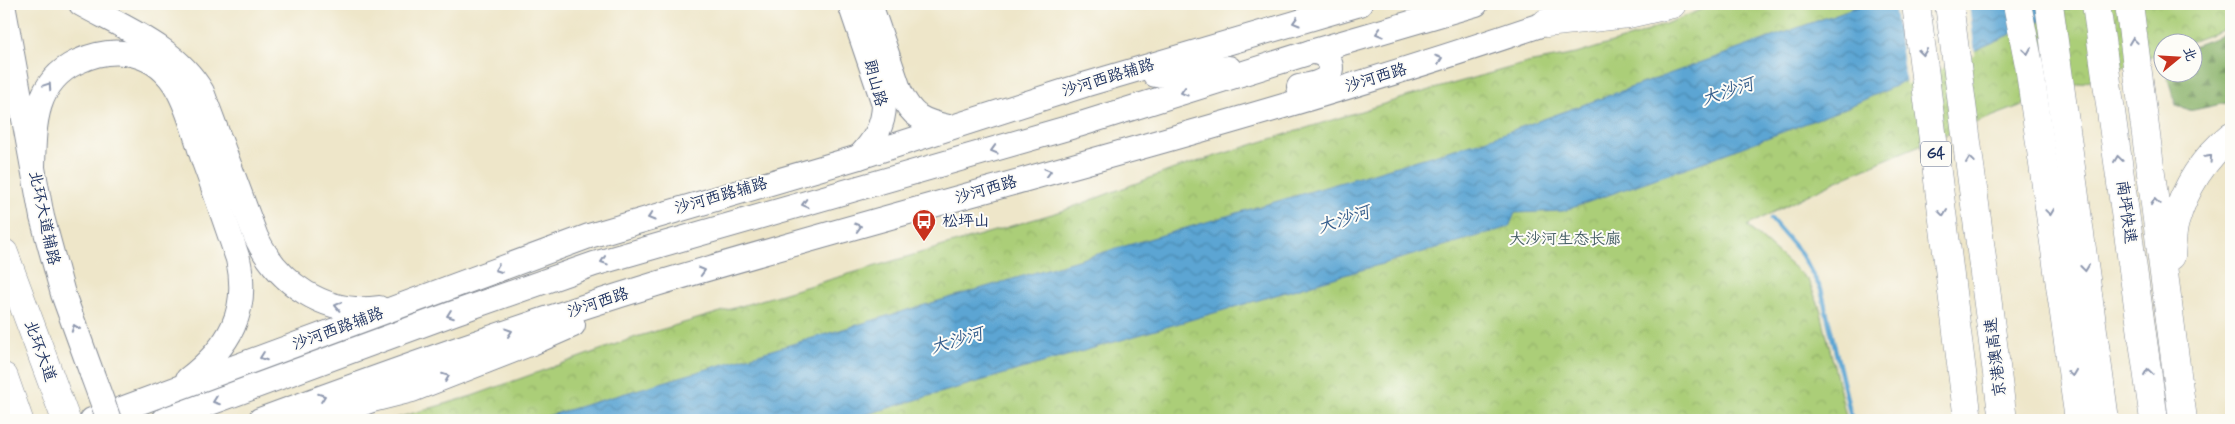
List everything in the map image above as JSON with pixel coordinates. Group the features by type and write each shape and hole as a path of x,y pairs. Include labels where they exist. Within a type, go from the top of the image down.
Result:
{"highway":[{"path":"1546,23 1609,17 1672,4"},
{"name":"G4","path":"1916,4 1955,303 1968,420"},
{"name":"京港澳高速","path":"1950,4 2003,420"},
{"path":"2017,4 2029,65 2079,420"},
{"path":"2049,4 2105,420"},
{"name":"南坪快速","path":"2096,4 2154,420"},
{"path":"2128,4 2183,420"},
{"path":"2168,302 2175,223 2186,194 2202,166 2231,136"},
{"name":"北环大道","path":"4,253 66,420"},
{"path":"4,377 16,412"}],"main road":[{"path":"82,4 171,56 194,77 193,97 242,279 241,299 236,321 225,342 211,359 171,391"},
{"name":"朗山路","path":"850,4 884,104 884,113 878,132 859,157"},
{"name":"朗山路","path":"870,4 906,105 924,121 948,127"},
{"name":"沙河西路辅路","path":"92,420 589,236 859,157 1084,85 1360,4"},
{"path":"164,420 481,303 650,247 1078,125 1311,52 1476,4"},
{"name":"沙河西路","path":"260,420 416,364 655,285 1394,73 1598,5"},
{"name":"北环大道辅路","path":"4,10 42,217 53,261 108,420"},
{"path":"33,167 36,114 48,83 60,72 86,58 110,51 134,53 146,58 193,97 264,253 287,281 329,304 361,310 403,305"},
{"path":"1165,138 1220,110 1322,80 1330,70 1328,59 1321,53 1311,52"},
{"path":"1084,85 1280,62"},
{"path":"650,247 816,169"},
{"path":"367,419 382,406 412,390 547,337 655,285"},
{"path":"317,420 372,400 412,390"}],"green space":[{"name":"大沙河生态长廊","path":"1715,4 2231,4 2231,27 2202,38 2202,32 2152,32 2152,57 2004,112 1899,154 1797,200 1747,226 1808,280 1820,308 1847,420 390,420 472,396 636,337 1062,211 1174,169 1416,94 1527,63 1576,54 1638,35"},
{"path":"2231,32 2231,102 2189,111 2176,105 2169,82 2202,82 2202,43"}],"water":[{"name":"大沙河","path":"1864,4 2079,4 1841,110 1708,160 1563,211 1515,213 1509,227 847,420 534,420 1485,140"}],"pier":[{"path":"1894,4 1969,4 1975,54 1906,85"}],"waterway":[{"path":"1771,219 1801,254 1821,289 1852,420"}],"place":[{"name":"松坪山","path":"924,242"}]}
